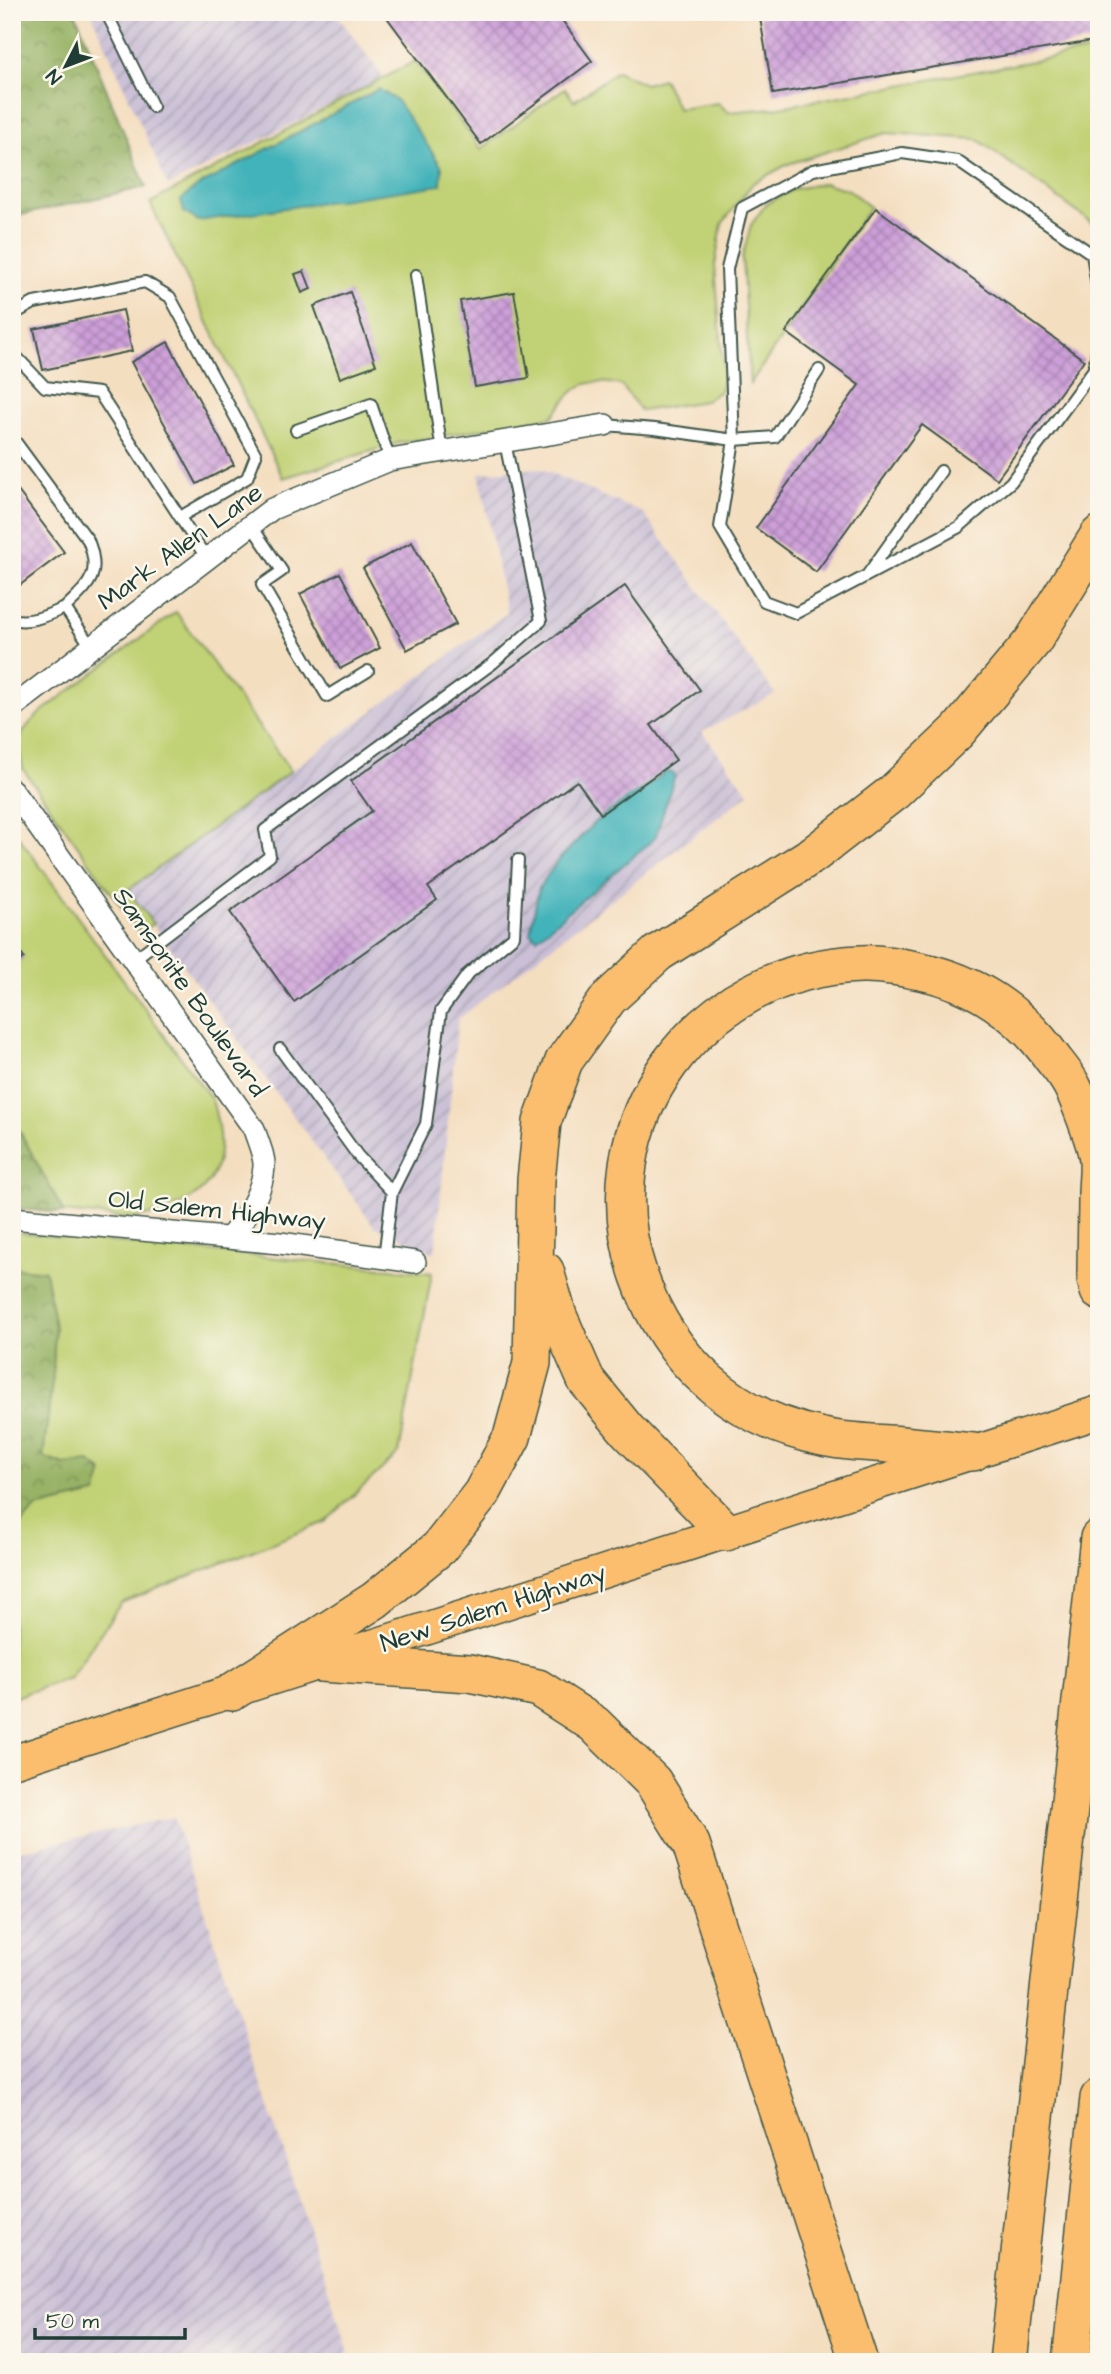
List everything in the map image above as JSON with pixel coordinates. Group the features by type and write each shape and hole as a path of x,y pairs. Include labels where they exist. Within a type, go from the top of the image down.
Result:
{"highway":[{"path":"232,1692 374,1600 439,1548 482,1493 512,1437 532,1363 536,1180 542,1122 564,1061 609,999 658,953 814,854 894,792 958,732 1033,641 1099,535"},
{"path":"988,1448 824,1438 781,1426 744,1408 714,1387 684,1359 661,1327 646,1294 633,1257 626,1220 626,1177 633,1135 646,1098 666,1067 692,1035 722,1010 752,992 785,978 824,968 862,964 898,967 959,981 985,994 1036,1034 1072,1086 1098,1155 1096,1279 1099,1291"},
{"path":"536,1236 558,1316 586,1380 627,1430 726,1532"},
{"path":"1008,2362 1099,1538"},
{"path":"321,1663 470,1673 538,1688 594,1724 653,1782 691,1844 859,2362"},
{"path":"1071,2362 1099,2098"}],"main road":[{"name":"New Salem Highway","path":"12,1762 1099,1412"}],"street":[{"name":"Mark Allen Lane","path":"12,709 272,509 390,460 605,425"},
{"name":"Samsonite Boulevard","path":"12,790 254,1129 265,1165 258,1191 244,1221 230,1237"},
{"name":"Old Salem Highway","path":"12,1218 230,1237 415,1262"}],"lane":[{"path":"106,12 153,107"},
{"path":"1099,299 1092,254 957,161 902,153 813,170 742,208 727,270 734,440 720,527 764,601 796,613 959,527 1011,482 1094,369 1099,337"},
{"path":"416,275 442,452"},
{"path":"12,314 34,303 145,282 170,297 257,455 247,478 180,517"},
{"path":"12,349 45,387 99,393 207,559"},
{"path":"605,425 734,440 775,437 819,370"},
{"path":"296,430 371,404 390,460"},
{"path":"12,437 88,540 95,569 90,581 65,608 30,620 12,619"},
{"path":"133,960 270,856 265,830 493,663 541,621 505,442"},
{"path":"866,576 941,471"},
{"path":"251,525 282,571 262,584 327,696 368,671"},
{"path":"65,608 92,648"},
{"path":"384,1258 393,1192 426,1124 441,1011 468,974 514,936 518,860"},
{"path":"280,1049 358,1156 393,1192"}],"shaded area":[{"path":"91,12 335,12 384,78 168,186"},
{"path":"539,468 643,513 775,694 702,732 749,793 458,1019 435,1253 374,1226 128,890 507,613 479,473"},
{"path":"174,1817 352,2362 12,2362 12,1852"}],"green space":[{"path":"12,12 75,12 146,187 12,217"},
{"path":"1099,49 1099,228 977,139 886,133 788,164 753,183 722,224 715,266 724,378 720,391 705,401 641,411 621,385 588,383 574,391 552,417 398,443 283,478 150,203 415,61 481,149 565,88 574,101 617,71 645,84 663,79 678,109 718,103 728,112 775,108"},
{"path":"825,183 849,190 870,207 750,384 742,258 751,225 766,204 794,189"},
{"path":"176,612 291,771 128,890 153,924 139,932 23,769 19,743 24,731 41,712"},
{"path":"12,828 212,1100 220,1147 217,1165 209,1181 182,1204 137,1218 12,1208"},
{"path":"12,1117 64,1213 12,1208"},
{"path":"12,1232 432,1273 399,1453 325,1522 121,1603 70,1678 12,1698"},
{"path":"17,1268 45,1271 55,1327 53,1375 43,1457 64,1465 89,1462 103,1472 96,1494 36,1508 12,1530 12,1399 15,1382 12,1367 12,1274"}],"water":[{"path":"379,89 397,101 442,167 441,185 198,221 184,212 181,200 196,187"},
{"path":"668,771 675,775 655,838 537,938 530,932 539,888 557,862 595,822"}],"building":[{"path":"383,12 556,12 592,61 481,144"},
{"path":"759,12 1099,12 1099,40 773,94"},
{"path":"876,208 1084,360 997,479 922,425 816,572 756,528 859,385 786,332"},
{"path":"304,271 311,289 302,293 295,274"},
{"path":"350,292 376,365 340,378 314,306"},
{"path":"514,292 529,378 475,387 460,301"},
{"path":"123,310 132,351 43,370 34,329"},
{"path":"168,342 234,465 197,484 131,362"},
{"path":"12,483 64,552 16,588 12,583"},
{"path":"412,542 456,624 407,650 363,568"},
{"path":"340,573 380,648 340,669 300,594"},
{"path":"625,586 700,690 651,725 676,760 601,814 577,781 428,887 437,900 294,1002 230,912 372,811 351,781"},
{"path":"12,941 24,958 12,966"}]}
